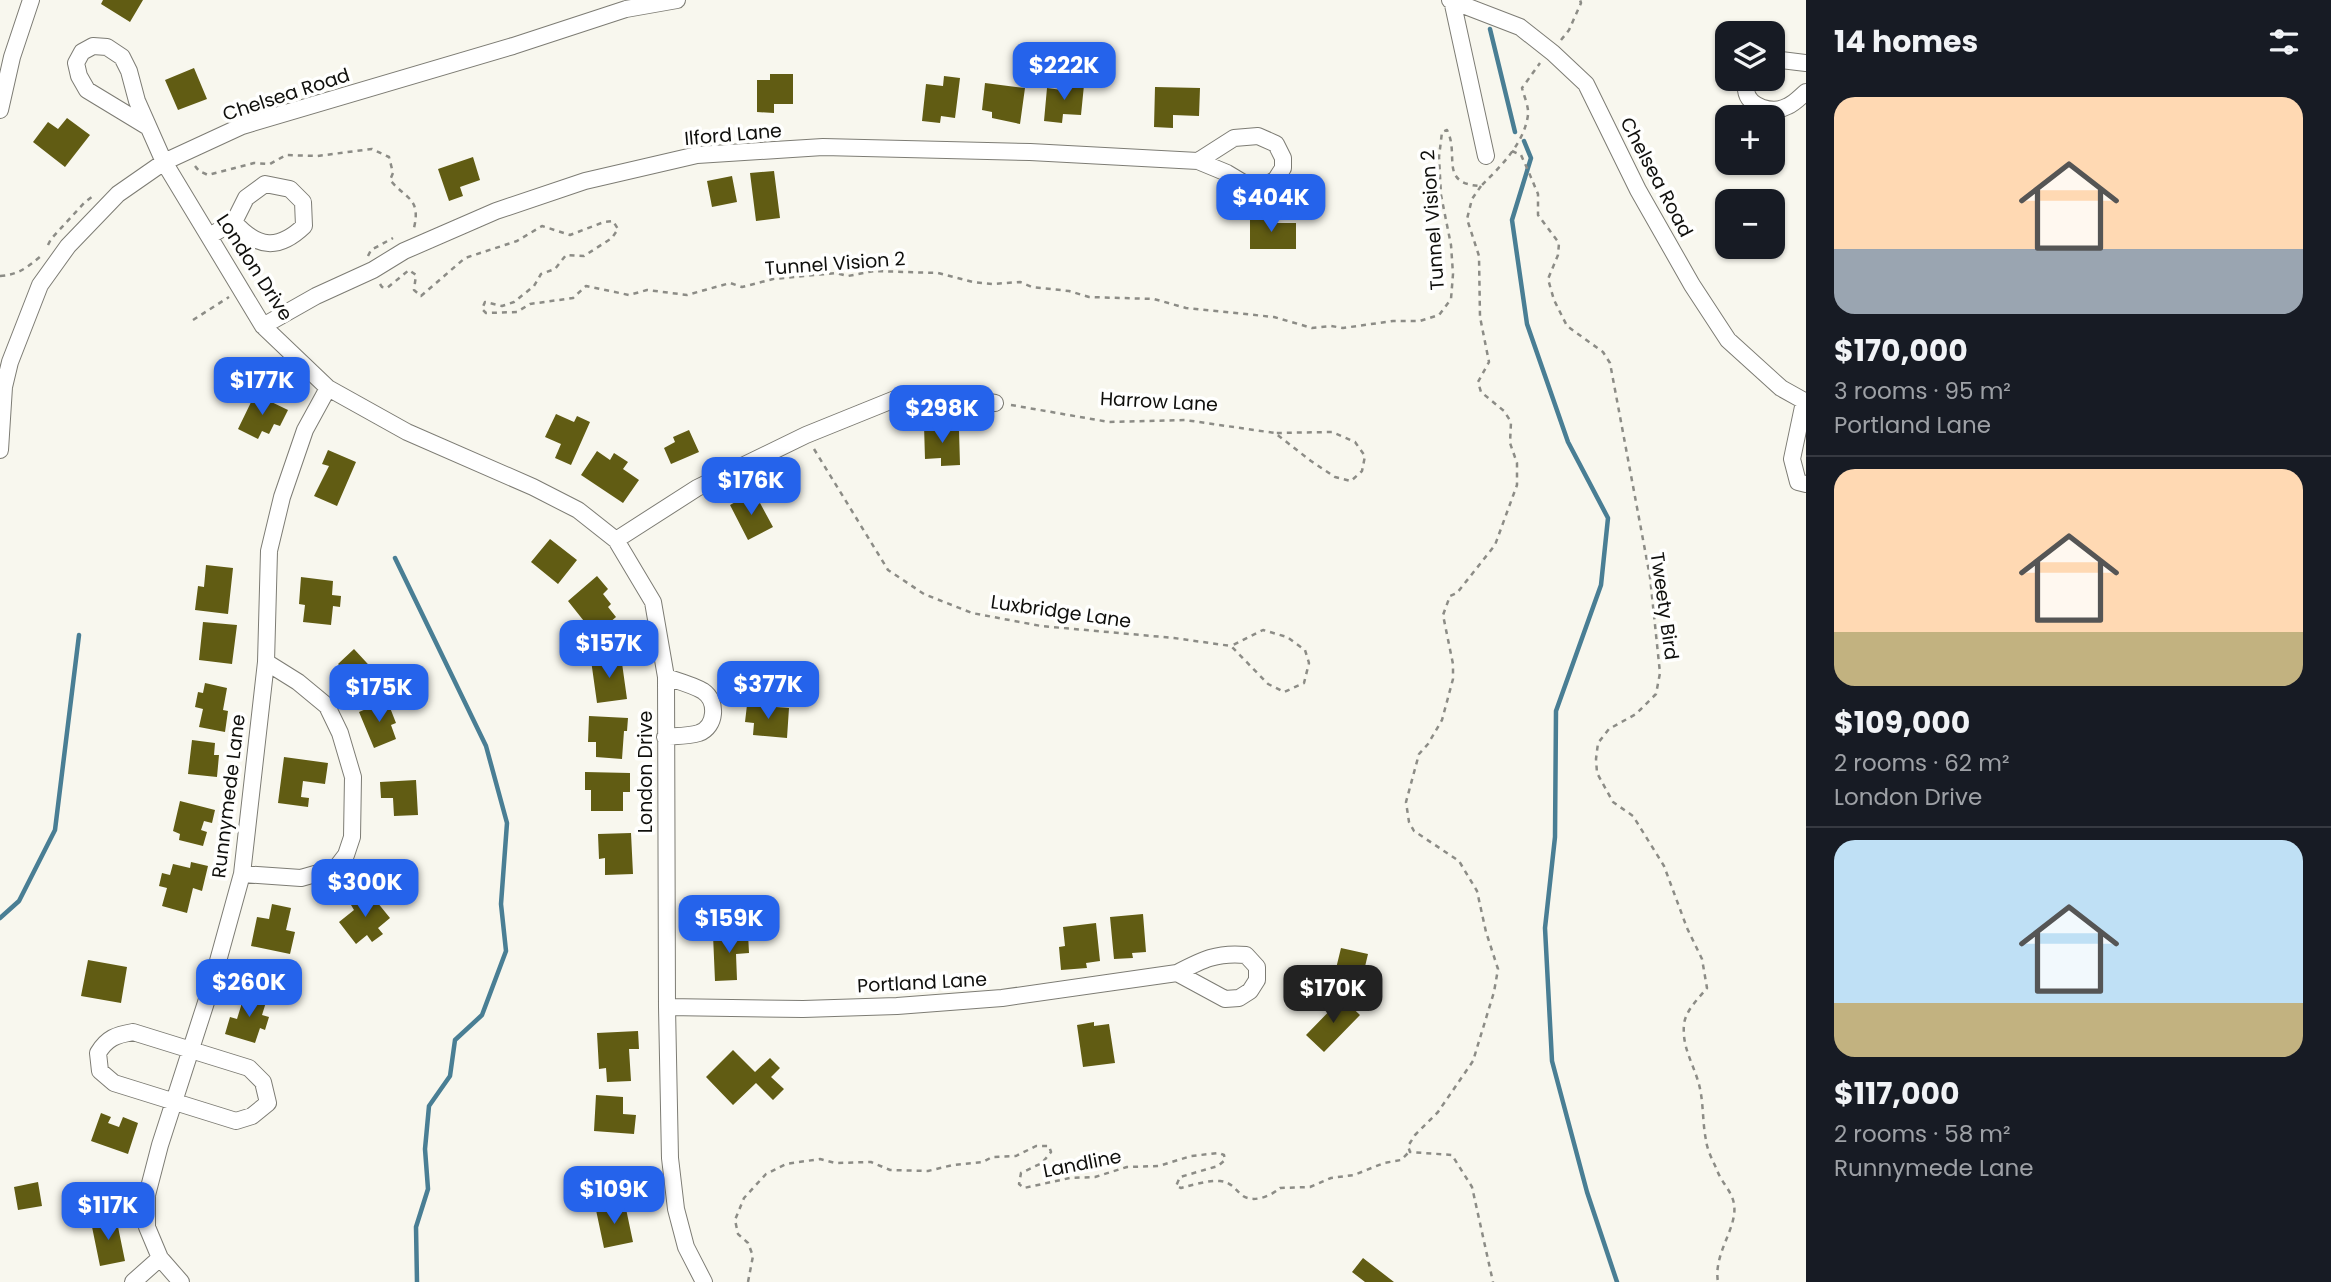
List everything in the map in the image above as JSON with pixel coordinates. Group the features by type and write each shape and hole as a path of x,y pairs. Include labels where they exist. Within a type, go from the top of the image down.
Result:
{"street":[{"path":"0,110 12,57 31,0"},
{"name":"Chelsea Road","path":"0,450 2,387 23,323 40,285 68,246 118,194 164,162 242,126 513,46 626,9 677,0"},
{"path":"1451,0 1486,156"},
{"name":"Chelsea Road","path":"1451,0 1520,27 1586,84 1651,213 1692,285 1728,340 1766,375 1805,402"},
{"name":"London Drive","path":"148,127 87,90 79,76 76,63 82,52 93,46 107,47 122,57 164,162 263,326 328,388 407,432 533,487 578,510 616,540 653,601 666,677 670,1158 676,1209 687,1247 704,1282"},
{"path":"1785,60 1806,63"},
{"path":"1746,91 1751,101 1763,108 1780,110 1806,92"},
{"name":"Ilford Lane","path":"263,326 316,296 373,270 404,251 496,211 585,181 697,155 823,147 1030,152 1198,161 1247,185 1265,186 1276,179 1283,168 1283,159 1276,144 1258,136 1234,138 1198,161"},
{"path":"209,236 234,222 246,198 265,184 290,189 303,202 304,226 289,240 267,244 243,232 234,222"},
{"name":"Runnymede Lane","path":"181,1282 160,1258 147,1227 147,1195 210,990 242,874 266,662 269,551 282,497 305,430 328,388"},
{"path":"616,540 697,488 806,435 900,397 940,394 995,403"},
{"path":"1805,402 1792,459 1798,482 1806,485"},
{"path":"242,874 301,878 337,868 346,855 352,837 352,777 340,733 327,706 298,682 266,662"},
{"path":"665,737 702,733 711,723 714,713 712,703 705,692 666,677"},
{"name":"Portland Lane","path":"667,1007 803,1009 936,1003 1002,998 1177,973"},
{"path":"132,1032 249,1068 262,1082 268,1103 252,1116 236,1121 175,1102 114,1083 100,1071 98,1053 105,1042 115,1035 132,1032"},
{"path":"133,1282 160,1258"}],"path":[{"path":"1559,42 1569,30 1580,0"},
{"path":"1493,1282 1472,1186 1452,1155 1410,1152 1408,1146 1438,1112 1474,1060 1498,969 1486,932 1478,891 1459,861 1414,831 1409,821 1406,802 1419,754 1429,744 1442,720 1453,679 1453,664 1443,615 1450,596 1457,593 1495,545 1517,485 1517,463 1510,443 1511,422 1504,411 1481,392 1478,382 1489,362 1480,317 1479,257 1467,219 1472,199 1512,151 1528,113 1521,88 1543,60"},
{"name":"Tunnel Vision 2","path":"377,276 382,287 387,288 409,270 412,271 416,275 414,290 421,296 465,258 517,241 542,226 570,235 613,221 618,229 612,238 584,256 566,254 555,269 541,274 534,286 514,302 502,306 485,302 482,309 486,313 516,312 530,304 573,298 586,286 629,295 647,290 687,295 730,284 742,287 773,279 897,271 938,273 992,284 1020,282 1032,287 1069,290 1089,297 1153,299 1186,308 1274,317 1312,328 1343,328 1393,321 1420,321 1439,315 1451,299 1453,274 1440,182 1439,141 1442,132 1447,130 1452,139 1451,169 1459,180 1470,186 1481,186"},
{"path":"192,160 199,171 208,176 254,163 270,164 286,155 317,156 372,149 389,157 393,173 390,180 413,201 417,214 414,228 405,232"},
{"name":"Tweety Bird","path":"1512,151 1521,155 1538,194 1538,215 1559,243 1558,256 1548,279 1554,300 1567,326 1608,357 1650,577 1660,673 1656,694 1636,714 1609,729 1598,743 1595,759 1597,774 1605,792 1613,802 1633,816 1664,866 1687,928 1702,958 1707,988 1691,1006 1684,1023 1685,1050 1699,1083 1706,1140 1718,1174 1734,1202 1734,1211 1718,1258 1718,1282"},
{"path":"369,260 368,254 371,250 397,236"},
{"path":"193,320 241,289"},
{"name":"Harrow Lane","path":"995,403 1109,422 1185,420 1275,433 1332,432 1355,442 1365,456 1362,471 1351,481 1335,477 1275,433"},
{"name":"Luxbridge Lane","path":"806,435 888,569 924,594 972,613 1041,626 1231,646"},
{"path":"1263,630 1287,637 1305,650 1309,663 1304,683 1284,692 1268,684 1231,646 1263,630"},
{"name":"Landline","path":"748,1282 753,1256 748,1243 738,1234 735,1220 744,1198 766,1174 797,1161 871,1161 890,1170 928,1171 983,1162 992,1157 1016,1156 1036,1146 1049,1146 1052,1148 1050,1155 1042,1163 1021,1173 1019,1184 1024,1188 1070,1178 1096,1177 1127,1167 1159,1166 1191,1156 1219,1153 1224,1155 1225,1160 1217,1166 1180,1177 1176,1186 1181,1188 1220,1181 1233,1185 1244,1197 1250,1198 1273,1194 1280,1188 1310,1187 1331,1178 1354,1175 1384,1163 1401,1160 1410,1152"}],"building":[{"path":"103,0 143,0 130,22 101,4"},
{"path":"194,68 207,99 178,110 165,80"},
{"path":"770,74 793,74 793,104 774,104 774,113 757,112 757,80 770,80"},
{"path":"944,76 960,78 955,118 941,116 940,123 922,121 926,84 943,86"},
{"path":"985,83 1025,88 1020,124 992,118 992,112 982,110"},
{"path":"1063,83 1084,85 1081,115 1063,114 1062,123 1044,121 1047,88 1062,90"},
{"path":"1155,87 1200,88 1199,116 1173,115 1173,128 1154,127"},
{"path":"67,118 90,135 65,167 33,142 48,122 58,129"},
{"path":"473,157 480,180 460,187 463,196 449,201 438,169"},
{"path":"774,171 780,218 756,221 750,173"},
{"path":"732,176 737,202 712,207 707,181"},
{"path":"1250,214 1268,214 1268,223 1296,223 1296,249 1250,249"},
{"path":"255,394 288,410 280,426 274,424 269,434 262,431 258,439 238,429"},
{"path":"556,414 574,422 577,416 590,422 571,465 555,458 561,444 545,437"},
{"path":"939,424 940,430 959,430 960,465 941,466 941,458 925,459 924,425"},
{"path":"689,430 699,452 671,464 664,448 675,442 673,437"},
{"path":"328,450 356,462 337,506 314,496 329,466 322,464"},
{"path":"597,451 610,460 614,453 628,462 623,469 639,480 623,503 581,475"},
{"path":"748,495 753,506 760,503 773,527 748,540 730,505"},
{"path":"550,539 577,560 558,584 531,562"},
{"path":"206,565 233,568 228,614 195,610 198,586 204,587"},
{"path":"597,576 608,589 603,594 616,617 595,635 568,601"},
{"path":"301,577 333,581 332,595 341,596 340,607 333,606 331,625 303,622 305,605 299,604"},
{"path":"203,622 237,625 232,664 199,660"},
{"path":"354,649 378,675 362,689 338,664"},
{"path":"621,656 627,699 597,703 591,660"},
{"path":"205,683 227,688 223,710 228,711 225,732 199,727 203,709 195,707 198,692 203,693"},
{"path":"387,700 396,723 391,725 396,739 374,748 359,712"},
{"path":"747,705 789,708 787,738 753,735 754,723 745,722"},
{"path":"589,716 628,718 622,759 596,757 596,742 588,742"},
{"path":"192,740 215,743 214,755 219,755 217,777 188,774"},
{"path":"284,757 328,763 325,784 303,781 301,797 309,798 308,807 278,803"},
{"path":"585,772 630,773 630,792 623,792 623,811 591,811 591,790 585,790"},
{"path":"416,780 418,815 394,816 393,798 381,798 380,782"},
{"path":"180,801 215,810 212,823 204,821 201,830 207,832 203,846 179,840 180,834 173,831"},
{"path":"631,833 633,874 605,875 605,858 599,859 598,834"},
{"path":"191,862 208,866 202,891 193,888 187,913 162,906 167,888 159,886 162,873 170,875 173,864 190,868"},
{"path":"368,891 390,918 378,928 383,934 372,942 367,935 356,944 339,922 354,910 351,905"},
{"path":"272,904 291,908 286,930 295,932 290,954 251,946 257,917 269,919"},
{"path":"1143,914 1146,952 1132,953 1133,958 1114,959 1110,917"},
{"path":"1096,923 1100,961 1086,963 1087,968 1061,970 1059,947 1065,946 1063,927"},
{"path":"748,933 749,953 736,954 737,980 715,981 713,935"},
{"path":"1341,948 1368,954 1358,996 1331,989"},
{"path":"88,960 127,967 121,1003 81,996"},
{"path":"245,993 267,999 262,1015 269,1017 265,1030 260,1028 255,1043 225,1034 230,1017 237,1019"},
{"path":"1342,998 1360,1015 1324,1052 1306,1035"},
{"path":"1094,1022 1094,1026 1109,1024 1115,1063 1083,1067 1077,1025"},
{"path":"638,1031 639,1049 629,1049 631,1081 607,1082 606,1068 599,1069 597,1033"},
{"path":"733,1050 755,1072 770,1058 780,1068 771,1077 784,1089 773,1100 756,1083 733,1105 706,1077"},
{"path":"596,1095 623,1097 623,1114 636,1115 634,1134 594,1131"},
{"path":"101,1113 111,1117 108,1123 119,1127 123,1117 138,1123 128,1154 91,1141"},
{"path":"38,1182 42,1206 18,1210 14,1187"},
{"path":"625,1204 633,1242 604,1248 596,1210"},
{"path":"116,1217 125,1261 100,1266 91,1222"},
{"path":"1363,1258 1394,1282 1365,1282 1352,1272"}],"waterway":[{"path":"1490,29 1515,132"},
{"path":"1524,141 1531,158 1512,220 1527,324 1568,442 1608,518 1601,585 1556,711 1555,837 1545,928 1552,1061 1587,1192 1617,1282"},
{"path":"395,558 486,746 507,823 501,904 506,951 482,1015 455,1040 450,1076 429,1106 425,1149 428,1189 416,1227 417,1282"},
{"path":"0,918 19,901 55,830 79,635"}]}
